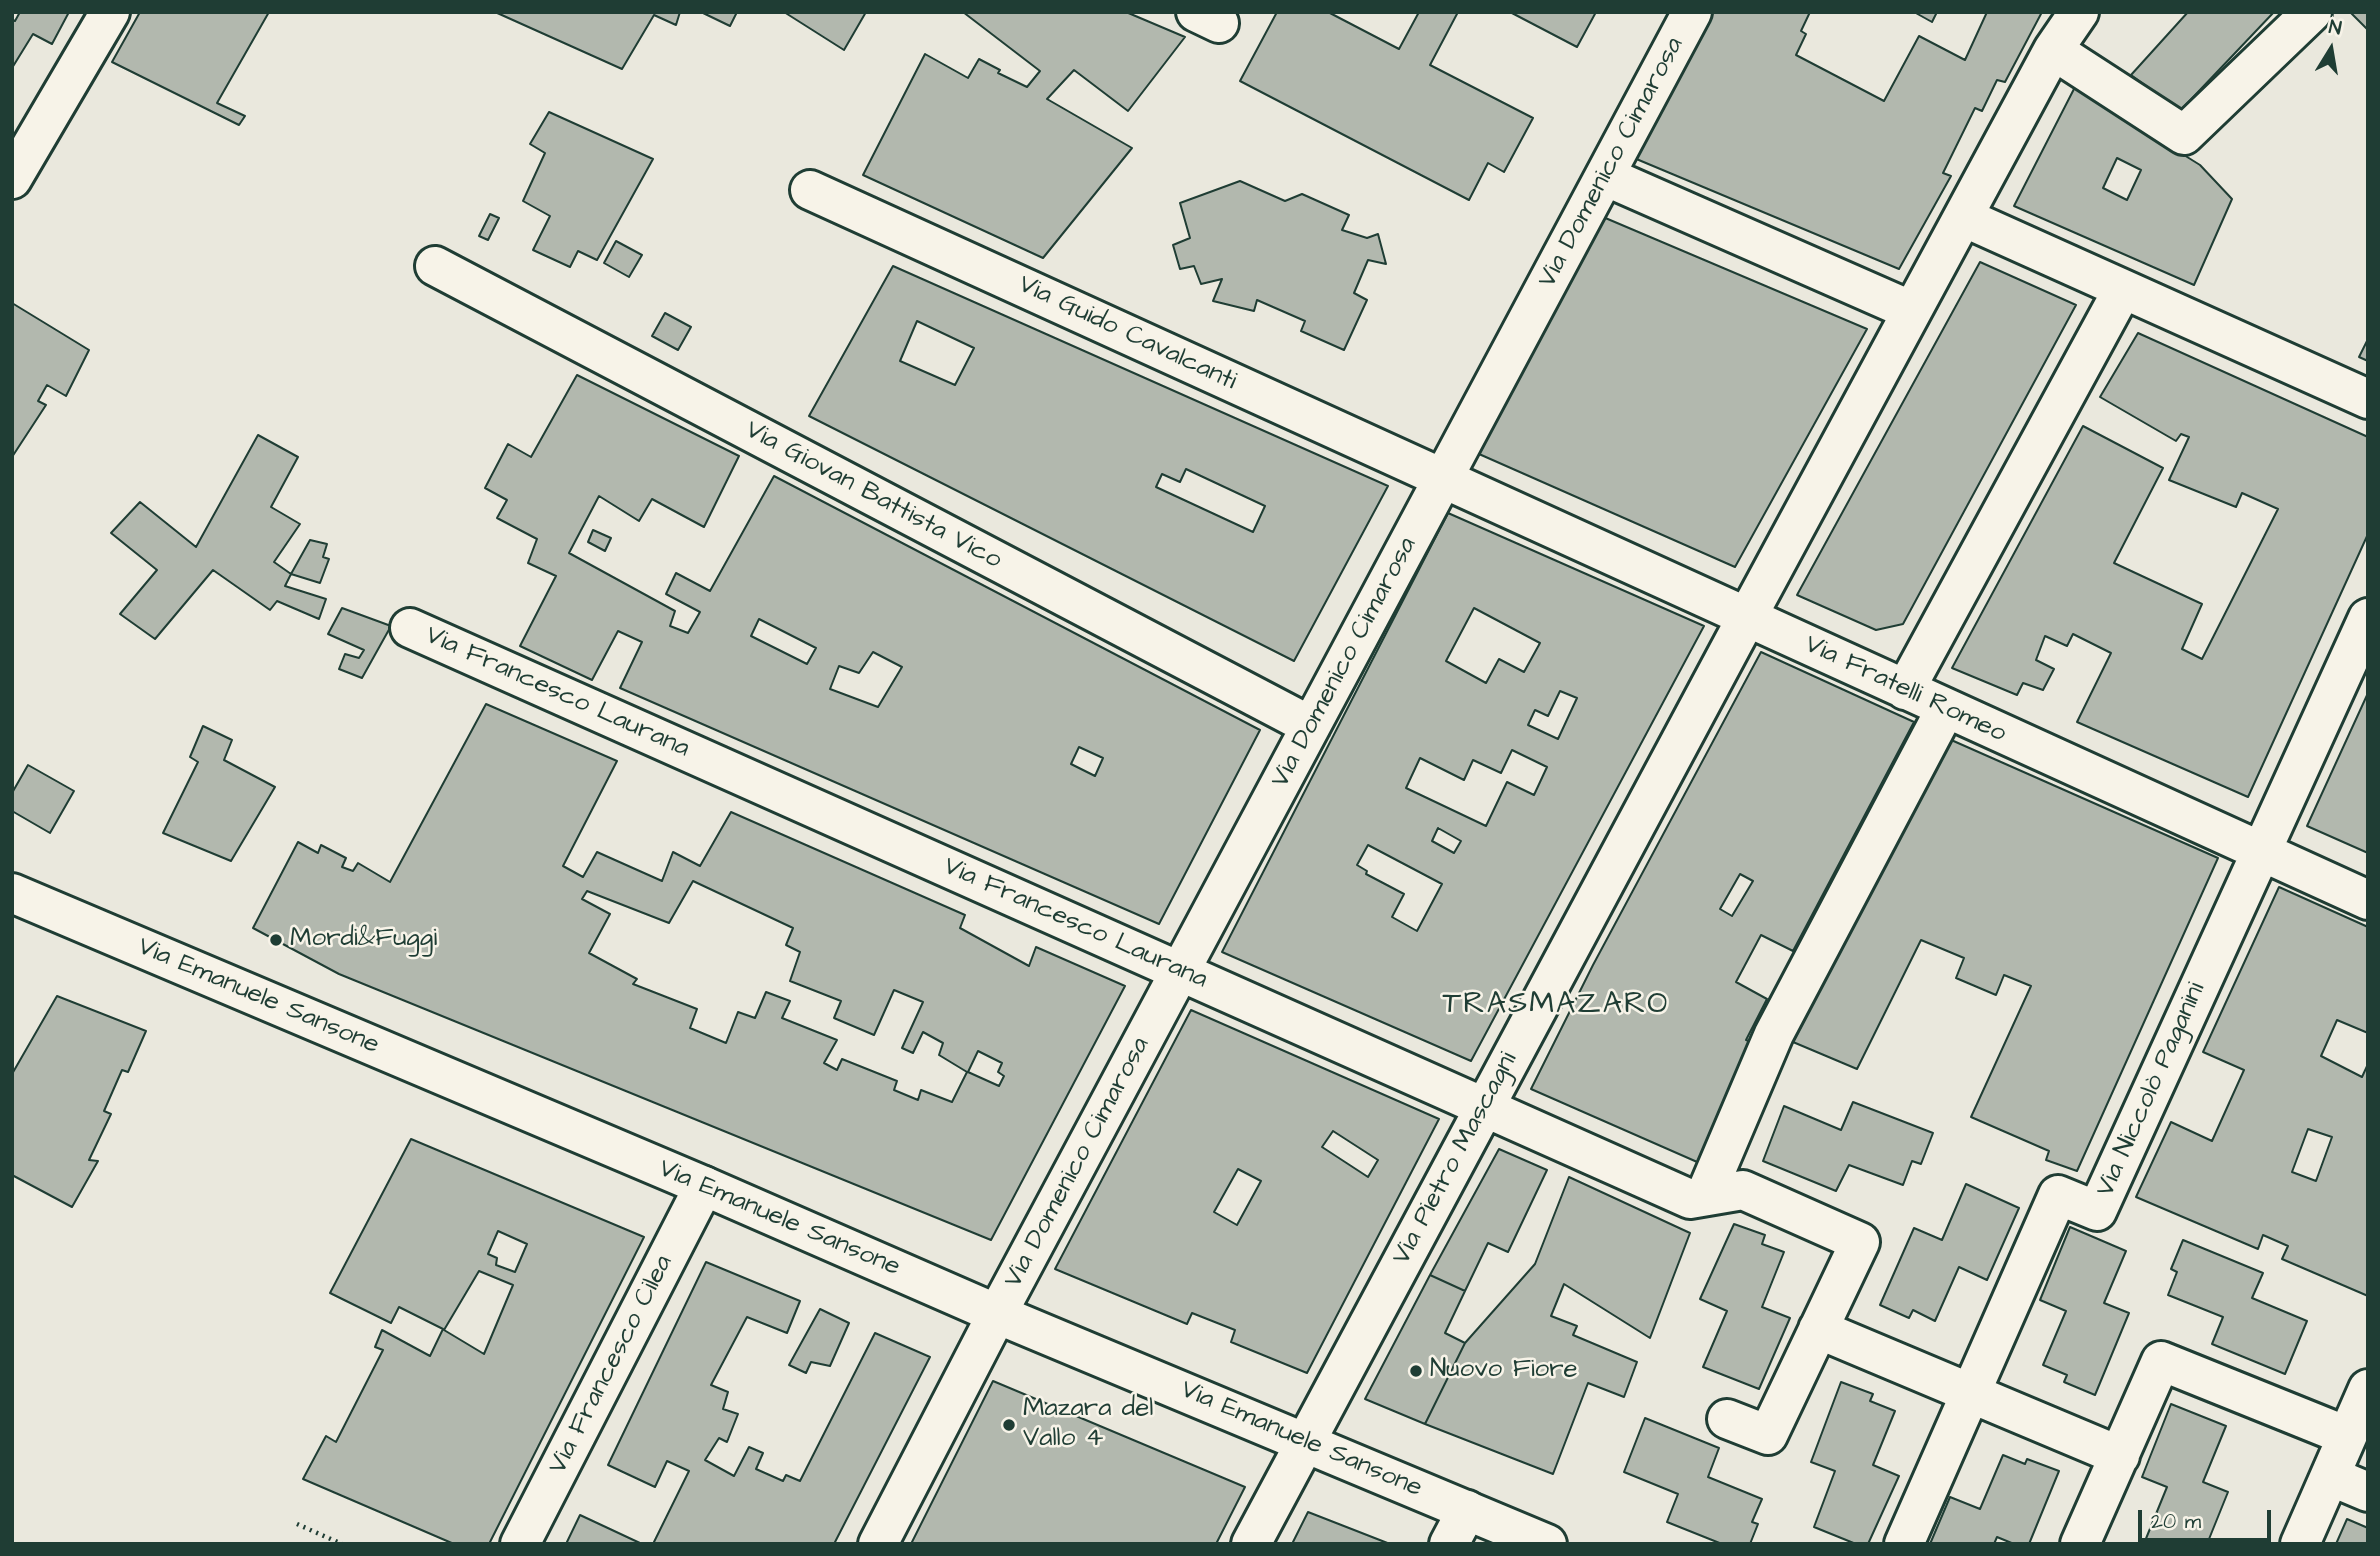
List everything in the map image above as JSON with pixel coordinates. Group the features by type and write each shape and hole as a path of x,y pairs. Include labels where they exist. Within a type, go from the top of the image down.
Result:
{"street":[{"path":"12,179 110,12"},
{"name":"Via Domenico Cimarosa","path":"878,1544 997,1314 1692,12"},
{"name":"Via Pietro Mascagni","path":"1251,1544 1746,617 2053,50 2079,12"},
{"path":"2053,50 2184,135 2312,12"},
{"path":"1605,176 1912,311"},
{"name":"Via Guido Cavalcanti","path":"810,190 1443,479"},
{"path":"1963,217 2368,399"},
{"name":"Via Giovan Battista Vico","path":"435,266 1311,726"},
{"path":"1905,690 2123,289"},
{"name":"Via Fratelli Romeo","path":"1443,479 2368,901"},
{"path":"2260,851 2368,618"},
{"name":"Via Francesco Laurana","path":"410,628 1690,1199 1743,1190 1860,1241 1818,1329"},
{"path":"1705,1196 1774,1034 1946,708"},
{"name":"Via Niccolò Paganini","path":"1904,1544 2059,1195 2097,1211 2260,851"},
{"name":"Via Emanuele Sansone","path":"12,893 704,1186 997,1314 1547,1544"},
{"name":"Via Francesco Cilea","path":"520,1544 704,1186"},
{"path":"1727,1419 1768,1434 1818,1329 2120,1456"},
{"path":"2080,1544 2161,1361 2347,1436"},
{"path":"2300,1544 2368,1389"},
{"path":"2330,1476 2368,1492"},
{"path":"1449,1544 1467,1510"}],"path":[{"path":"298,1524 342,1544"}],"building":[{"path":"20,12 69,12 52,44 33,34 12,68 12,20 15,21"},
{"path":"140,12 269,12 217,103 245,116 239,125 112,62"},
{"path":"495,12 680,12 676,25 654,15 622,69"},
{"path":"701,12 737,12 730,26"},
{"path":"784,12 866,12 844,50"},
{"path":"963,12 1126,12 1185,37 1128,111 1074,70 1047,99 1132,148 1043,258 863,175 925,54 968,78 979,59 1000,70 998,73 1027,87 1040,71"},
{"path":"1277,12 1328,12 1399,49 1419,12 1458,12 1430,65 1533,118 1504,172 1488,163 1469,200 1240,81"},
{"path":"1510,12 1596,12 1577,47"},
{"path":"1710,12 1810,12 1801,31 1806,34 1796,55 1884,101 1919,36 1965,60 1987,12 2042,12 2005,82 1997,80 1982,111 1975,108 1943,173 1951,176 1899,269 1634,158"},
{"path":"1914,12 1937,12 1932,22"},
{"path":"2188,12 2274,12 2180,111 2131,75"},
{"path":"2350,12 2368,12 2368,30"},
{"path":"2075,87 2200,165 2232,199 2194,285 2014,206","holes":["2117,158 2141,170 2127,200 2103,188"]},
{"path":"549,112 653,159 597,260 578,251 570,267 533,250 550,216 523,201 545,153 530,144"},
{"path":"1240,181 1285,201 1302,194 1349,215 1342,230 1367,238 1378,234 1386,264 1368,260 1354,293 1367,300 1344,350 1301,331 1305,321 1257,300 1254,311 1213,301 1222,279 1201,284 1194,266 1180,269 1173,245 1190,238 1180,203"},
{"path":"490,214 499,218 488,240 479,236"},
{"path":"1603,217 1867,329 1735,567 1479,454"},
{"path":"616,241 642,255 629,277 604,263"},
{"path":"1980,262 2076,305 1903,624 1876,630 1797,595"},
{"path":"893,266 1388,486 1294,661 809,416","holes":["917,321 974,348 955,385 900,361","1186,469 1265,506 1253,532 1156,487 1162,474 1180,482"]},
{"path":"12,303 89,350 66,396 47,385 38,401 46,405 12,457"},
{"path":"665,313 691,327 678,350 652,336"},
{"path":"2138,333 2368,437 2368,534 2248,797 2077,722 2111,653 2073,634 2067,646 2045,636 2036,660 2054,669 2043,690 2023,683 2017,695 1952,668 2083,426 2163,468 2114,563 2202,604 2182,649 2202,659 2278,509 2242,493 2236,507 2169,480 2189,437 2181,434 2176,441 2100,397"},
{"path":"2368,339 2368,361 2359,357"},
{"path":"577,375 739,456 704,527 652,499 639,521 599,496 569,553 675,611 670,626 688,633 700,612 666,594 676,573 710,591 774,476 1260,730 1159,924 620,688 642,642 618,631 592,680 520,646 556,576 528,563 537,539 497,518 507,500 485,488 508,444 531,457","holes":["759,619 816,648 807,664 751,636","873,652 902,667 878,707 830,689 839,666 859,673","1079,747 1103,758 1095,776 1071,764"]},
{"path":"258,435 298,457 271,507 300,524 274,562 291,574 285,586 326,599 319,619 277,601 270,610 213,570 155,639 120,614 157,570 111,533 140,502 196,547"},
{"path":"1448,513 1704,626 1471,1061 1222,952","holes":["1474,608 1540,643 1524,672 1499,659 1486,683 1446,661","1560,691 1577,698 1558,739 1528,725 1535,710 1548,716","1512,750 1547,767 1534,795 1507,782 1486,826 1406,788 1420,758 1464,780 1473,760 1501,773","1438,828 1461,841 1454,853 1432,841","1368,845 1442,884 1417,931 1392,917 1404,894 1366,874 1367,871 1357,865"]},
{"path":"593,530 611,538 605,551 588,542"},
{"path":"310,540 327,544 323,557 329,559 320,583 291,574"},
{"path":"342,608 391,626 362,678 339,669 345,654 359,658 364,650 328,634"},
{"path":"1761,652 1914,722 1793,951 1761,935 1736,982 1767,999 1746,1040 1754,1043 1704,1165 1531,1089 1593,965","holes":["1740,874 1753,881 1732,916 1720,909"]},
{"path":"2368,693 2368,853 2307,826"},
{"path":"486,704 617,761 563,866 583,877 597,852 662,881 673,852 700,866 731,812 965,915 960,928 1029,966 1036,947 1125,986 991,1240 339,974 253,928 298,842 318,853 321,845 346,858 342,867 353,871 358,863 390,882","holes":["693,881 793,928 786,945 800,952 790,981 841,1001 834,1018 874,1035 894,990 923,1002 902,1048 913,1053 923,1032 943,1043 939,1055 967,1072 952,1102 921,1090 918,1100 894,1090 897,1081 842,1059 837,1070 824,1063 837,1040 782,1018 790,1001 766,992 755,1018 738,1012 726,1043 690,1028 697,1009 633,984 637,979 589,953 610,914 582,899 587,891 669,923","978,1051 1002,1063 998,1072 1004,1076 999,1086 968,1072"]},
{"path":"203,726 232,740 224,760 275,787 231,861 163,833 198,762 190,757"},
{"path":"1949,739 2218,858 2077,1171 2046,1160 2049,1151 1971,1117 2031,986 2004,975 1996,995 1956,978 1964,958 1921,940 1857,1069 1793,1042"},
{"path":"28,765 74,791 50,833 12,811 12,793"},
{"path":"2279,887 2368,927 2368,1033 2337,1020 2321,1056 2362,1077 2368,1064 2368,1296 2282,1259 2288,1246 2263,1235 2258,1249 2136,1197 2171,1122 2212,1141 2244,1070 2203,1052","holes":["2308,1129 2332,1137 2316,1181 2292,1172"]},
{"path":"57,996 146,1031 128,1072 122,1070 104,1111 111,1114 89,1160 98,1161 72,1207 12,1175 12,1074"},
{"path":"1191,1010 1439,1119 1307,1373 1231,1342 1235,1330 1192,1313 1187,1324 1055,1269","holes":["1333,1131 1378,1160 1368,1177 1322,1147","1238,1169 1261,1181 1237,1225 1214,1212"]},
{"path":"1853,1102 1933,1133 1921,1164 1912,1161 1903,1185 1849,1165 1836,1191 1763,1161 1784,1106 1841,1130"},
{"path":"411,1139 644,1237 489,1544 454,1544 303,1479 326,1436 336,1442 383,1350 375,1347 382,1330 430,1356 443,1329 399,1307 391,1323 330,1293","holes":["498,1231 527,1244 515,1272 496,1265 497,1258 488,1254","479,1271 513,1285 484,1354 444,1330"]},
{"path":"1499,1149 1547,1170 1508,1252 1488,1243 1465,1291 1430,1275"},
{"path":"1569,1177 1690,1233 1650,1338 1564,1284 1551,1316 1577,1326 1573,1335 1637,1362 1624,1397 1588,1383 1553,1474 1425,1424 1465,1343 1535,1264"},
{"path":"1966,1184 2019,1208 1987,1280 1959,1267 1935,1321 1913,1310 1909,1318 1880,1305 1914,1228 1942,1240"},
{"path":"1734,1224 1765,1235 1762,1244 1784,1252 1762,1307 1790,1318 1759,1389 1703,1367 1727,1311 1700,1299"},
{"path":"2070,1227 2126,1251 2104,1303 2129,1313 2095,1395 2064,1382 2067,1375 2043,1365 2066,1311 2040,1300"},
{"path":"2183,1240 2263,1273 2252,1298 2307,1321 2285,1374 2212,1344 2223,1317 2168,1295 2177,1272 2171,1269"},
{"path":"706,1262 800,1301 787,1333 747,1317 711,1385 728,1392 723,1409 738,1414 727,1442 719,1438 705,1460 734,1476 749,1447 763,1453 756,1469 783,1481 786,1475 800,1481 875,1333 930,1357 834,1544 653,1544 689,1471 667,1461 655,1487 608,1465"},
{"name":"Nuovo Fiore","path":"1430,1275 1465,1291 1445,1333 1465,1343 1425,1424 1365,1399"},
{"path":"820,1309 849,1323 830,1366 811,1362 806,1373 789,1365"},
{"path":"993,1381 1245,1487 1216,1544 911,1544"},
{"path":"1841,1382 1873,1394 1870,1401 1895,1411 1873,1465 1899,1476 1868,1544 1856,1544 1814,1527 1835,1471 1811,1462"},
{"path":"2171,1404 2226,1426 2203,1482 2228,1492 2207,1544 2153,1544 2145,1541 2167,1487 2142,1477"},
{"path":"1645,1418 1719,1448 1708,1477 1762,1499 1752,1522 1758,1524 1750,1544 1722,1544 1667,1522 1678,1494 1624,1472"},
{"path":"2003,1455 2025,1464 2027,1459 2059,1471 2029,1544 2014,1544 1997,1537 1994,1544 1930,1544 1950,1497 1980,1509"},
{"path":"1308,1512 1390,1544 1292,1544"},
{"path":"580,1515 642,1544 566,1544"},
{"path":"2347,1519 2368,1528 2368,1544 2336,1544"}],"place":[{"name":"Mordi&Fuggi","path":"276,940"},
{"name":"Nuovo Fiore","path":"1416,1371"},
{"name":"Mazara del Vallo 4","path":"1009,1425"}],"district":[{"name":"TRASMAZARO","path":"1556,1006"}]}
